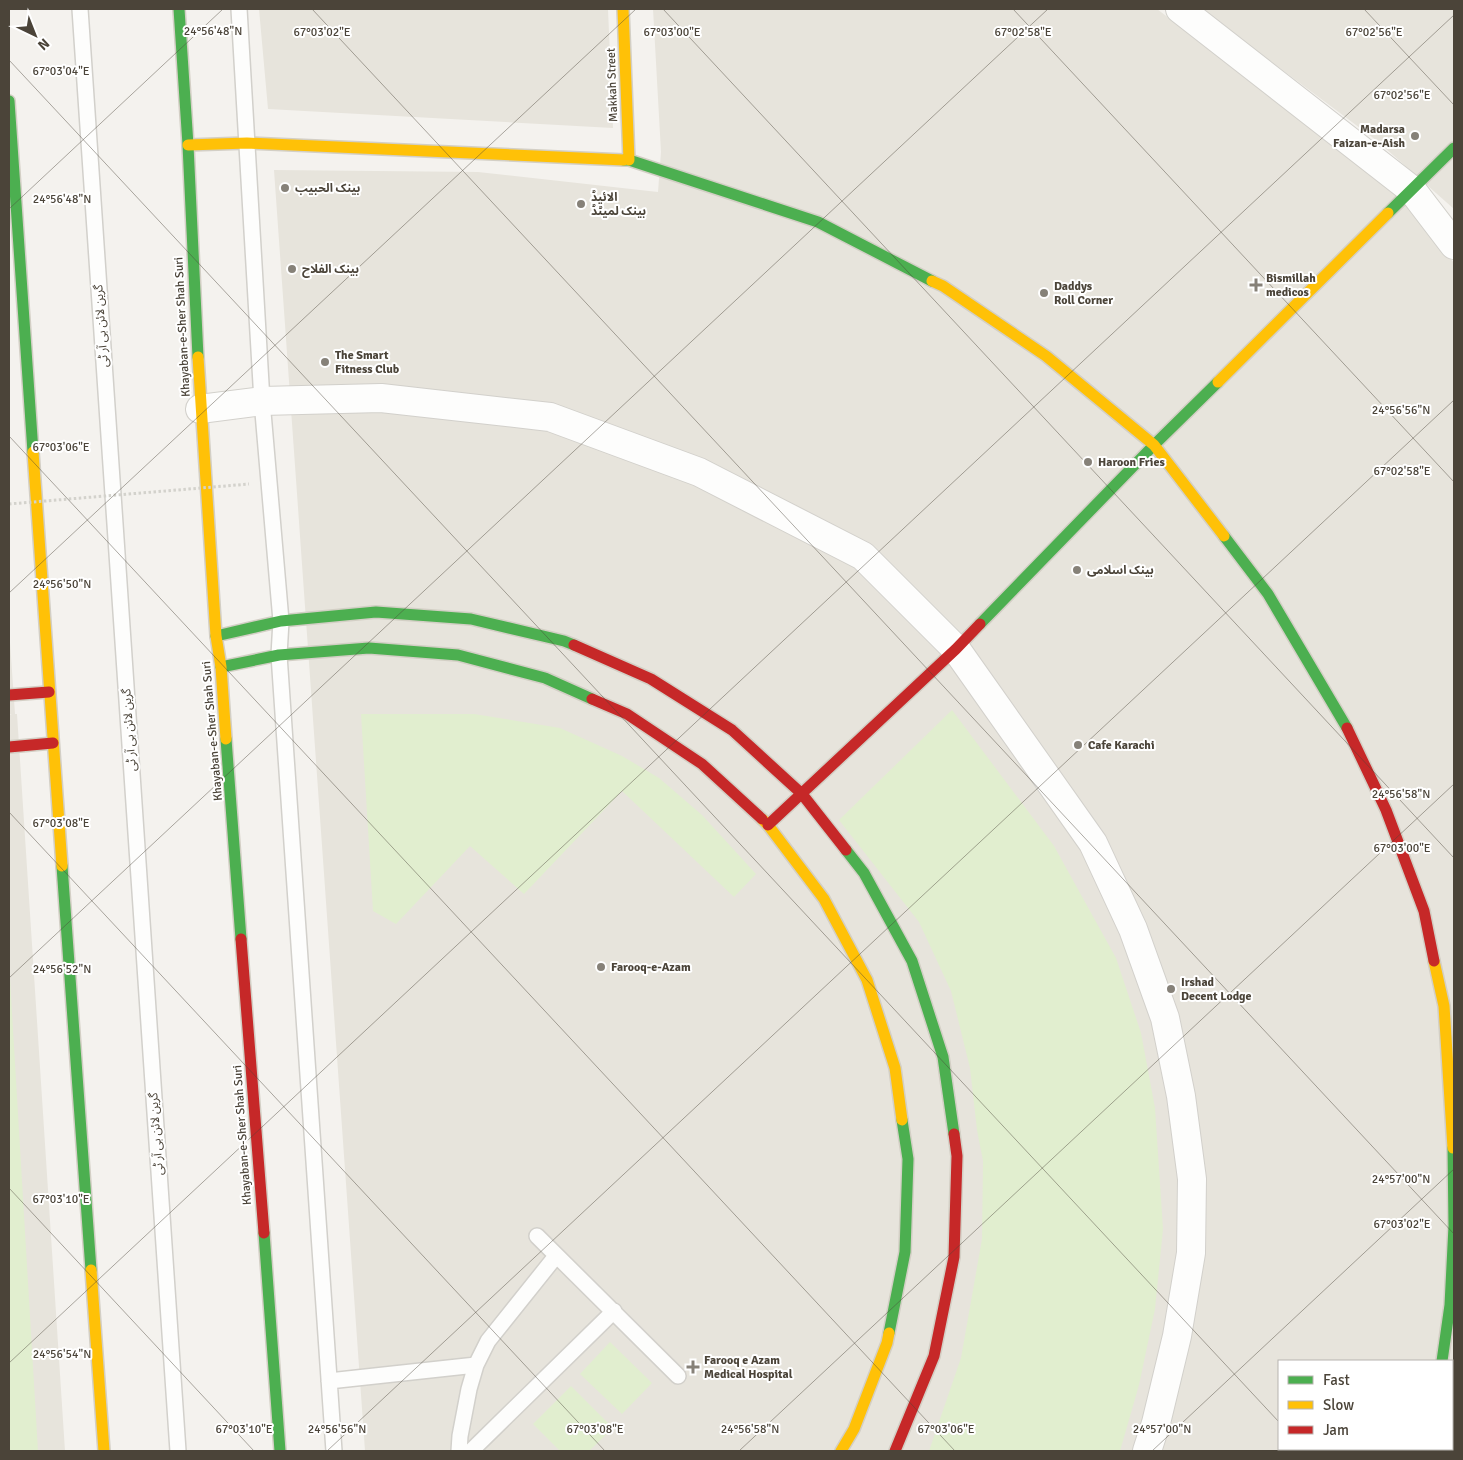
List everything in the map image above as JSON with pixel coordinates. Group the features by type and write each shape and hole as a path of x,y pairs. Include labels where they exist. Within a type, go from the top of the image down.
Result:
{"street":[{"name":"Khayaban-e-Sher Shah Suri","path":"179,9 188,145 200,409 216,636 222,667 280,1451"},
{"name":"Makkah Street","path":"623,9 629,160"},
{"path":"1180,9 1412,190 1454,245"},
{"path":"9,101 49,692 104,1451"},
{"path":"188,145 247,143 629,160 818,222 943,286 1046,356 1154,445 1268,594 1342,717 1386,810 1424,911 1444,1006 1454,1127 1450,1305 1442,1360"},
{"path":"768,826 956,649 1154,445 1454,148"},
{"path":"200,409 262,401 380,398 550,417 699,472 863,556 956,649 1093,843 1133,929 1164,1018 1182,1096 1192,1179 1191,1253 1177,1336 1156,1423 1147,1451"},
{"path":"216,636 281,621 376,612 471,619 564,642 651,679 732,730 802,794 864,873 912,961 943,1057 957,1156 954,1257 934,1356 895,1451"},
{"path":"222,667 279,655 379,648 458,656 545,678 627,714 702,764 768,826 824,899 866,980 895,1068 908,1159 905,1252 887,1342 854,1429 841,1451"},
{"path":"9,695 49,692"},
{"path":"9,747 53,743"}],"lane":[{"name":"گرین لائن بی آر ٹی","path":"80,9 178,1451"},
{"path":"240,9 262,401 281,621 279,655 334,1451"},
{"path":"537,1236 678,1376"},
{"path":"459,1451 460,1436 476,1365 488,1340 556,1256"},
{"path":"472,1451 614,1311"},
{"path":"329,1381 476,1365"}],"path":[{"path":"9,504 249,484"}],"shaded area":[{"path":"259,9 608,9 613,128 268,109"},
{"path":"653,9 1157,9 1396,191 1454,263 1454,1451 365,1451 274,170 478,172 658,192 661,152"},
{"path":"1201,9 1454,9 1454,209 1376,140"},
{"path":"9,628 15,714 17,714 65,1451 9,1451 9,715 12,714 9,714"}],"green space":[{"path":"952,710 1054,846 1116,958 1141,1033 1155,1108 1163,1229 1155,1309 1139,1385 1120,1451 929,1451 961,1358 982,1239 983,1161 977,1130 970,1068 951,991 919,922 839,820"},
{"path":"361,714 474,714 560,728 622,756 659,778 702,815 756,874 734,897 622,791 524,894 470,846 396,924 373,911"},
{"path":"9,962 38,1451 9,1451"},
{"path":"610,1342 652,1383 622,1414 580,1374"},
{"path":"571,1386 613,1428 589,1451 560,1451 533,1424"}],"traffic: fast":[{"path":"179,9 188,145 198,357"},
{"path":"9,101 33,452"},
{"path":"1388,213 1454,148"},
{"path":"624,160 629,160 818,222 932,281"},
{"path":"980,624 1218,382"},
{"path":"1224,536 1268,594 1347,728"},
{"path":"216,636 281,621 376,612 471,619 574,645"},
{"path":"221,667 279,655 369,648 458,655 545,678 592,699"},
{"path":"226,739 241,939"},
{"path":"846,850 864,873 912,961 943,1057 954,1134"},
{"path":"62,866 91,1270"},
{"path":"889,1333 905,1252 908,1159 902,1120"},
{"path":"1442,1360 1450,1305 1454,1226 1453,1148"},
{"path":"264,1233 280,1451"}],"traffic: slow":[{"path":"623,9 629,160"},
{"path":"188,145 247,143 624,160"},
{"path":"1218,382 1388,213"},
{"path":"932,281 943,286 1046,356 1154,445 1224,536"},
{"path":"198,357 216,636 221,667 226,739"},
{"path":"33,452 62,866"},
{"path":"762,819 824,899 867,980 895,1068 902,1120"},
{"path":"1434,961 1444,1006 1453,1148"},
{"path":"91,1270 104,1451"},
{"path":"841,1451 854,1429 887,1343 889,1333"}],"traffic: jam":[{"path":"768,825 956,649 980,624"},
{"path":"574,645 651,679 732,730 802,794 846,850"},
{"path":"9,695 49,692"},
{"path":"592,699 627,714 702,764 762,819"},
{"path":"1347,728 1386,810 1424,911 1434,961"},
{"path":"9,747 53,743"},
{"path":"241,939 264,1233"},
{"path":"895,1451 934,1356 954,1257 957,1156 954,1134"}],"place":[{"name":"Madarsa Faizan-e-Aish","path":"1415,136"},
{"name":"بينک الحبيب","path":"285,188"},
{"name":"الائیڈ بینک لمیٹڈ","path":"581,204"},
{"name":"بینک الفلاح","path":"292,269"},
{"name":"Bismillah medicos","path":"1256,285"},
{"name":"Daddys Roll Corner","path":"1044,293"},
{"name":"The Smart Fitness Club","path":"325,362"},
{"name":"Haroon Fries","path":"1088,462"},
{"name":"بینک اسلامی","path":"1077,570"},
{"name":"Cafe Karachi","path":"1078,745"},
{"name":"Farooq-e-Azam","path":"601,967"},
{"name":"Irshad Decent Lodge","path":"1171,989"},
{"name":"Farooq e Azam Medical Hospital","path":"693,1367"}]}
